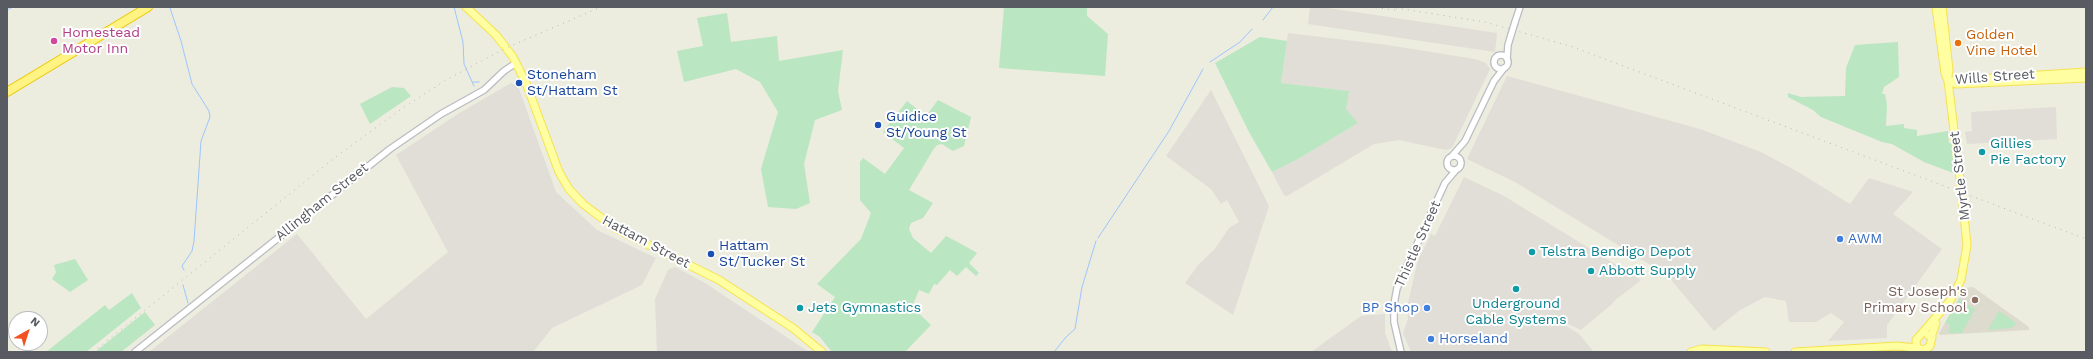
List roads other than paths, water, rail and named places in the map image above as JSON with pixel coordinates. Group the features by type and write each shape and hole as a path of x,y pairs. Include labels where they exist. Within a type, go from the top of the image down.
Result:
{"highway":[{"path":"7,92 148,7"}],"main road":[{"name":"Hattam Street","path":"466,7 500,39 516,63 526,83 559,172 569,189 583,204 615,228 719,280 793,328 822,352"},
{"name":"Myrtle Street","path":"1920,337 1944,306 1950,301 1962,280 1967,245 1948,81 1945,73 1936,7"},
{"name":"Myrtle Street","path":"1942,7 1950,70 1948,81"},
{"name":"Wills Street","path":"1948,81 2086,72"},
{"name":"Wills Street","path":"1948,81 1956,84 2086,78"},
{"name":"Myrtle Street","path":"1919,350 1932,343 1932,329 1944,306"},
{"path":"1897,346 1927,334 1931,337"},
{"path":"1795,352 1897,346 1919,350 1920,337"},
{"path":"1691,352 1705,350 1766,352"}],"street":[{"path":"1465,141 1448,159 1448,166 1452,170 1456,170 1461,167 1465,141 1494,81 1508,65 1508,46 1520,7"},
{"path":"1494,81 1495,61 1508,46"},
{"path":"1499,56 1503,56 1507,60"},
{"name":"Allingham Street","path":"135,352 390,149 441,114 484,90 501,74 516,63"},
{"path":"1495,65 1500,69 1504,68"},
{"path":"1452,156 1457,156 1461,160"},
{"name":"Thistle Street","path":"1445,183 1448,166"},
{"name":"Thistle Street","path":"1401,352 1394,322 1397,290 1403,272 1445,183 1456,170"}],"waterway":[{"path":"7,10 13,7"},
{"path":"454,7 463,42 464,64 474,86"},
{"path":"1263,20 1273,7"},
{"path":"170,8 181,41 192,84 209,111 210,117 201,141 194,241 192,251 182,266 184,270"},
{"path":"1210,62 1240,42 1252,29"},
{"path":"1098,238 1169,131 1203,69"},
{"path":"473,82 479,82"},
{"path":"1054,352 1066,337 1075,329 1082,287 1096,241"},
{"path":"183,285 188,303"}],"railway":[{"path":"93,352 333,159 400,110 446,80 506,48 601,7"},
{"path":"1370,7 1395,10"},
{"path":"1390,7 1485,22 1570,46 2086,239"}],"place":[{"name":"Homestead Motor Inn","path":"54,41"},
{"name":"Golden Vine Hotel","path":"1958,43"},
{"name":"Stoneham St/Hattam St","path":"519,83"},
{"name":"Guidice St/Young St","path":"878,125"},
{"name":"Gillies Pie Factory","path":"1982,152"},
{"name":"AWM","path":"1840,239"},
{"name":"Telstra Bendigo Depot","path":"1532,252"},
{"name":"Hattam St/Tucker St","path":"711,254"},
{"name":"Abbott Supply","path":"1591,271"},
{"name":"Underground Cable Systems","path":"1516,289"},
{"name":"St Joseph's Primary School","path":"1975,300"},
{"name":"Jets Gymnastics","path":"800,308"},
{"name":"BP Shop","path":"1427,308"},
{"name":"Horseland","path":"1431,339"}]}
